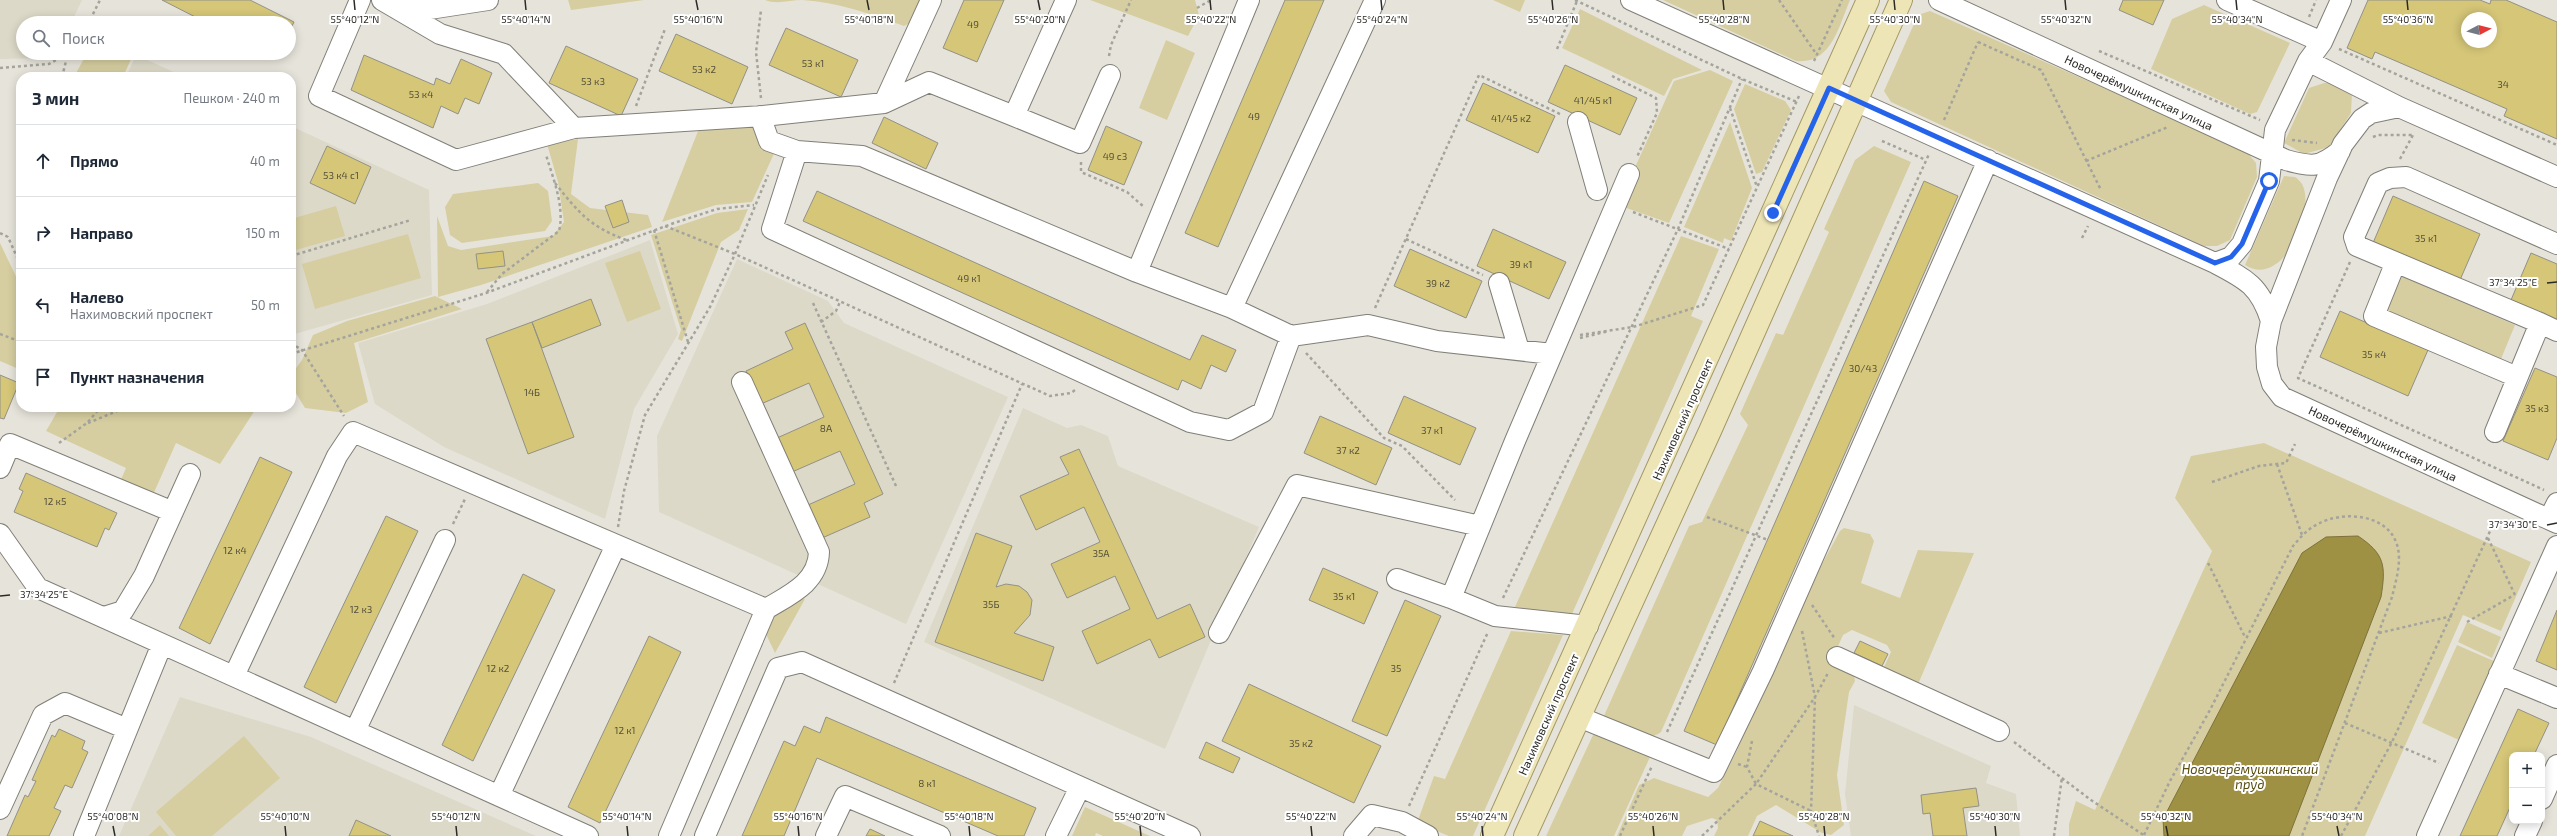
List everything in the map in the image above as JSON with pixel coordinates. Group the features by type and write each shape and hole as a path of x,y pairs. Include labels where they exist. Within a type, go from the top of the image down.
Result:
{"main road":[{"name":"Нахимовский проспект","path":"1492,836 1588,626 1868,0"},
{"path":"1525,836 1901,0"}],"street":[{"path":"360,0 318,96 456,160 574,128 762,116 884,103 929,82 1080,143 1110,75"},
{"path":"383,1 423,10 488,0"},
{"path":"884,103 931,0"},
{"path":"1014,116 1066,0"},
{"path":"1137,272 1249,0"},
{"path":"1232,308 1375,0"},
{"path":"1631,0 1856,100 2215,263 2251,283 2260,292 2271,320"},
{"name":"Новочерёмушкинская улица","path":"1938,0 2272,154 2306,165 2325,164 2332,148 2359,122 2371,113 2399,107"},
{"path":"2227,0 2322,42"},
{"path":"2215,263 2231,257 2242,244 2269,181 2275,130 2308,61 2322,42 2341,0"},
{"path":"383,1 440,34 504,54 574,128"},
{"path":"2308,61 2354,82 2399,107 2557,177"},
{"path":"2354,82 2360,99 2359,122"},
{"path":"762,116 769,141 789,149 862,156 1137,272 1232,308 1291,336 1368,325 1437,341 1519,350 1556,345"},
{"path":"1578,122 1597,190"},
{"name":"Новочерёмушкинская улица","path":"2332,148 2327,178 2271,320 2266,347 2268,367 2272,384 2282,397 2553,509"},
{"path":"789,149 772,229 1190,422 1229,430 1263,412 1291,336"},
{"path":"1579,718 1714,772 1763,671 1799,585 1988,160"},
{"path":"1451,598 1629,174"},
{"path":"2495,432 2518,377 2549,327 2396,264 2357,246 2354,237 2378,183 2390,178 2406,178 2557,244"},
{"path":"2396,264 2374,316 2518,377"},
{"path":"1499,283 1519,350"},
{"path":"669,836 766,609 810,581 818,561 819,552 742,382"},
{"path":"234,676 337,456 353,432 766,609"},
{"path":"0,468 10,444 173,512"},
{"path":"104,617 123,611 144,576 190,474"},
{"path":"1219,633 1297,485 1480,526"},
{"path":"355,731 446,540"},
{"path":"2,543 38,588 588,836"},
{"path":"499,796 616,545"},
{"path":"2427,836 2557,546"},
{"path":"1397,579 1451,598 1495,616 1588,626"},
{"path":"84,836 162,644"},
{"path":"1836,649 1999,731"},
{"path":"705,836 778,668 802,662 1190,836"},
{"path":"2499,674 2557,698"},
{"path":"0,809 43,715 65,703 128,729"},
{"path":"2545,792 2557,765"},
{"path":"1056,836 1080,787"},
{"path":"826,836 845,796 940,836"},
{"path":"1354,836 1372,815 1402,822 1428,836"},
{"path":"2526,836 2531,824"}],"path":[{"path":"92,16 100,0"},
{"path":"1110,75 1105,73 1111,45 1131,0"},
{"path":"1197,8 1211,0"},
{"path":"1780,0 1817,55"},
{"path":"1814,61 1842,0"},
{"path":"1557,49 1576,1 1742,79 1797,102"},
{"path":"761,10 756,52 762,116"},
{"path":"628,125 665,29"},
{"path":"1941,126 1980,37"},
{"path":"1978,42 2041,70 2103,194"},
{"path":"2322,42 2557,145"},
{"path":"2096,49 2265,124"},
{"path":"0,68 49,64 56,60"},
{"path":"63,72 66,60"},
{"path":"1368,325 1479,75 1578,122"},
{"path":"1612,76 1656,98 1657,113 1629,174"},
{"path":"1402,822 1495,616 1633,327 1678,229 1742,79"},
{"path":"1556,345 1605,334 1612,330 1633,327 1703,305 1797,102 1800,92"},
{"path":"1730,108 1757,188"},
{"path":"2086,161 2174,123"},
{"path":"2371,138 2378,135 2414,135 2421,138"},
{"path":"2390,178 2414,135"},
{"path":"2285,136 2290,139 2332,148"},
{"path":"486,293 502,274 559,231 562,221 555,183 541,137"},
{"path":"1882,141 1926,160"},
{"path":"1080,143 1081,172 1127,192 1159,220"},
{"path":"616,545 624,491 645,415 710,306 735,254 754,205 789,149"},
{"path":"1620,836 1931,150"},
{"path":"555,183 587,221 605,232 626,240"},
{"path":"296,352 486,293 626,240 717,209 754,205"},
{"path":"1616,206 1729,249"},
{"path":"296,254 411,220"},
{"path":"2082,238 2090,222"},
{"path":"665,226 735,254 1050,396 1071,393"},
{"path":"654,230 688,343"},
{"path":"0,233 8,237 16,255"},
{"path":"1406,239 1499,283"},
{"path":"2357,246 2298,378 2553,509"},
{"path":"821,322 836,311 840,302"},
{"path":"813,303 896,486"},
{"path":"0,334 16,340"},
{"path":"1291,336 1384,438 1402,446 1458,503"},
{"path":"296,346 302,350 353,432"},
{"path":"887,700 1022,384"},
{"path":"41,457 87,423 97,412"},
{"path":"87,423 114,412"},
{"path":"2212,482 2259,466 2286,463 2295,444"},
{"path":"2277,464 2302,535"},
{"path":"446,540 472,483"},
{"path":"1999,731 2145,836 2170,781 2210,710 2245,637 2292,546 2302,535 2317,524 2350,516 2368,518 2386,527 2396,542 2399,565 2392,597 2302,836"},
{"path":"1707,517 1768,540"},
{"path":"2341,836 2392,742 2452,616 2492,526"},
{"path":"2488,537 2525,617"},
{"path":"2208,563 2245,637"},
{"path":"1702,836 1756,784 1815,697 1836,649 1799,585"},
{"path":"2467,622 2515,595"},
{"path":"2378,633 2452,616"},
{"path":"1801,624 1815,697 1811,811 1819,836"},
{"path":"2345,723 2392,742 2456,771"},
{"path":"1747,767 1756,784 1811,811"},
{"path":"2054,836 2062,777"}],"shaded area":[{"path":"0,0 82,0 74,16 16,16 16,59 0,59"},
{"path":"568,0 644,0 571,10"},
{"path":"765,0 802,0 779,2"},
{"path":"802,0 925,0 912,22 904,26 841,6"},
{"path":"1090,0 1195,0 1199,15 1188,36"},
{"path":"1493,0 1525,0 1520,12"},
{"path":"1663,0 1850,0 1837,32 1826,50 1818,57 1808,61 1796,61"},
{"path":"2204,5 2290,43 2257,112 2250,114 2151,69 2172,19"},
{"path":"1580,9 1702,70 1673,79 1664,96 1562,48"},
{"path":"1930,11 2246,151 2256,163 2257,177 2230,240 2217,246 2204,246 1891,102 1884,91 1918,15"},
{"path":"1166,40 1195,53 1167,120 1139,108"},
{"path":"83,60 131,60 125,72 77,72"},
{"path":"134,60 147,60 174,72 128,72"},
{"path":"1710,70 1733,81 1669,223 1618,205 1674,81"},
{"path":"2324,83 2334,83 2352,94 2351,113 2329,147 2304,154 2284,143 2309,88"},
{"path":"1745,84 1785,101 1791,110 1762,172 1756,174 1734,109"},
{"path":"758,122 777,147 752,202 716,205 662,222 700,126"},
{"path":"1730,122 1752,188 1731,241 1724,238 1723,243 1684,227"},
{"path":"296,128 429,190 432,295 296,334"},
{"path":"578,139 571,194 590,208 648,215 652,227 481,285 438,297 437,216 448,246 461,250 553,236 564,222 558,182 547,144"},
{"path":"1874,146 1911,162 1661,732 1655,735 1647,736 1624,729 1603,718 1689,526 1702,522 1748,425 1740,414 1776,333 1783,335 1829,232 1824,229 1855,160"},
{"path":"2284,176 2295,177 2303,186 2305,199 2304,214 2300,230 2283,258 2271,267 2259,270 2245,265"},
{"path":"538,183 548,191 552,221 545,231 462,243 450,235 445,207 453,194"},
{"path":"336,206 345,236 296,250 296,218"},
{"path":"748,209 739,230 721,242 682,341 678,339 681,330 651,235 717,213"},
{"path":"408,234 421,278 315,309 302,264"},
{"path":"1681,236 1719,249 1691,316 1703,321 1571,616 1515,607"},
{"path":"650,240 678,334 634,409 605,519 444,447 375,404 358,343 487,304"},
{"path":"0,243 16,277 16,368 0,361"},
{"path":"640,251 661,309 627,322 605,263"},
{"path":"737,259 828,301 844,323 1008,397 906,624 659,512 657,436"},
{"path":"2401,276 2515,325 2501,359 2387,310"},
{"path":"435,296 462,309 354,343 368,402 346,413 305,408 296,393 296,368 302,360 313,335 347,321"},
{"path":"1023,408 1067,428 1081,425 1108,436 1118,466 1259,527 1165,749 924,642"},
{"path":"57,412 254,412 220,464 176,443 152,497 119,484 126,468 46,431"},
{"path":"2264,443 2531,562 2501,631 2463,615 2365,836 2069,836 2069,824 2076,801 2095,810 2212,551 2175,498 2191,456"},
{"path":"1844,528 1870,534 1874,541 1861,583 1900,598 1918,550 1974,553 1919,682 1912,686 1886,675 1884,667 1891,652 1887,645 1852,630 1843,635 1835,653 1853,670 1855,681 1849,692 1837,775 1844,825 1831,835 1822,833 1776,805 1757,816 1748,836 1714,836 1718,828 1717,820 1712,818 1687,826 1682,836 1617,836 1639,785 1654,778 1708,797 1718,788 1737,750 1790,623 1840,531"},
{"path":"782,590 805,599 775,653 764,630"},
{"path":"2467,622 2501,637 2492,658 2458,642"},
{"path":"1511,631 1563,635 1473,836 1449,836 1417,823 1434,776 1445,779"},
{"path":"2457,645 2496,662 2461,741 2422,723"},
{"path":"180,697 311,737 536,836 119,836"},
{"path":"1854,705 1991,766 1986,783 2016,794 2020,836 1851,836 1845,794"},
{"path":"1600,732 1650,757 1614,836 1546,836 1593,735"},
{"path":"244,736 280,778 212,836 176,836 156,812"},
{"path":"1085,807 1150,836 1103,836 1096,833 1095,836 1072,836"},
{"path":"160,825 169,836 148,836"}],"water":[{"name":"Новочерёмушкинский пруд","path":"2358,536 2374,549 2382,562 2383,586 2381,597 2289,836 2164,836 2163,819 2302,553 2326,537"}],"building":[{"path":"162,0 250,0 282,16 193,16"},
{"path":"964,0 1004,0 977,62 943,48"},
{"path":"1285,0 1324,0 1218,247 1185,233"},
{"path":"2123,0 2164,0 2153,25 2119,10"},
{"path":"2368,0 2480,0 2490,4 2491,0 2506,0 2557,22 2557,139 2504,116 2507,109 2375,52 2372,59 2347,48"},
{"path":"786,28 858,60 841,97 769,65"},
{"path":"676,34 748,67 732,104 659,71"},
{"path":"566,46 638,79 621,116 549,83"},
{"path":"364,55 434,85 436,78 450,84 461,59 492,73 479,104 465,98 458,114 441,106 433,128 351,90"},
{"path":"1565,65 1637,98 1620,135 1548,102"},
{"path":"1483,83 1555,116 1538,153 1466,120"},
{"path":"884,117 938,143 926,169 872,143"},
{"path":"1106,126 1142,142 1124,185 1088,170"},
{"path":"327,146 371,167 355,204 310,183"},
{"path":"1924,181 1958,196 1717,745 1684,731"},
{"path":"817,191 1190,360 1202,335 1236,350 1226,372 1211,365 1201,389 1182,380 1178,390 803,221"},
{"path":"2393,196 2480,234 2460,280 2373,243"},
{"path":"622,200 629,222 613,228 605,206"},
{"path":"1493,229 1566,262 1549,299 1477,266"},
{"path":"1410,249 1482,281 1466,318 1394,286"},
{"path":"503,251 505,266 478,269 476,254"},
{"path":"2531,253 2557,264 2557,320 2511,300"},
{"path":"591,299 601,325 542,348 532,322"},
{"path":"2340,311 2428,350 2408,396 2320,357"},
{"path":"532,322 574,437 528,454 486,339"},
{"path":"805,323 883,494 864,503 870,517 822,538 808,505 855,484 840,451 792,472 777,438 824,417 809,383 761,404 746,371 793,349 785,332"},
{"path":"2535,368 2557,377 2557,438 2548,460 2503,441"},
{"path":"0,375 16,382 16,390 4,419 0,418"},
{"path":"1404,396 1476,428 1460,465 1388,433"},
{"path":"1320,416 1392,448 1376,485 1304,453"},
{"path":"1079,449 1157,619 1190,604 1205,637 1159,658 1150,639 1097,664 1082,631 1130,609 1115,576 1067,598 1051,564 1100,542 1084,507 1036,530 1020,496 1069,474 1060,457"},
{"path":"260,457 292,472 210,644 179,628"},
{"path":"26,473 117,513 109,530 105,528 97,547 14,512 23,491 19,489"},
{"path":"386,516 418,531 336,703 304,687"},
{"path":"976,533 1012,546 996,587 1006,584 1019,586 1027,592 1032,600 1030,615 1014,633 1054,647 1043,681 935,642"},
{"path":"1323,568 1378,592 1364,624 1309,600"},
{"path":"523,574 555,590 473,761 442,745"},
{"path":"1405,600 1441,616 1387,736 1352,721"},
{"path":"2557,610 2557,670 2536,661"},
{"path":"649,636 681,652 600,823 568,807"},
{"path":"1860,641 1888,654 1882,666 1854,653"},
{"path":"1249,684 1381,746 1354,803 1222,741"},
{"path":"2518,709 2549,723 2535,752 2509,752 2509,810 2497,836 2460,836"},
{"path":"826,717 1036,808 1024,836 998,836 817,758 784,836 742,836 784,741 795,746 804,726 820,733"},
{"path":"59,729 85,741 82,749 88,752 72,788 65,785 54,808 61,811 49,836 7,836 25,795 28,797 36,781 32,780 52,735 55,737"},
{"path":"1206,742 1240,758 1233,773 1199,758"},
{"path":"1976,788 1979,806 1963,808 1967,836 1933,836 1930,813 1923,814 1921,795"},
{"path":"356,820 391,836 349,836"},
{"path":"1760,821 1793,836 1753,836"},
{"path":"870,829 885,836 866,836"}],"route":[{"path":"1773,213 1829,88 2215,263 2231,257 2242,244 2269,181"}]}
